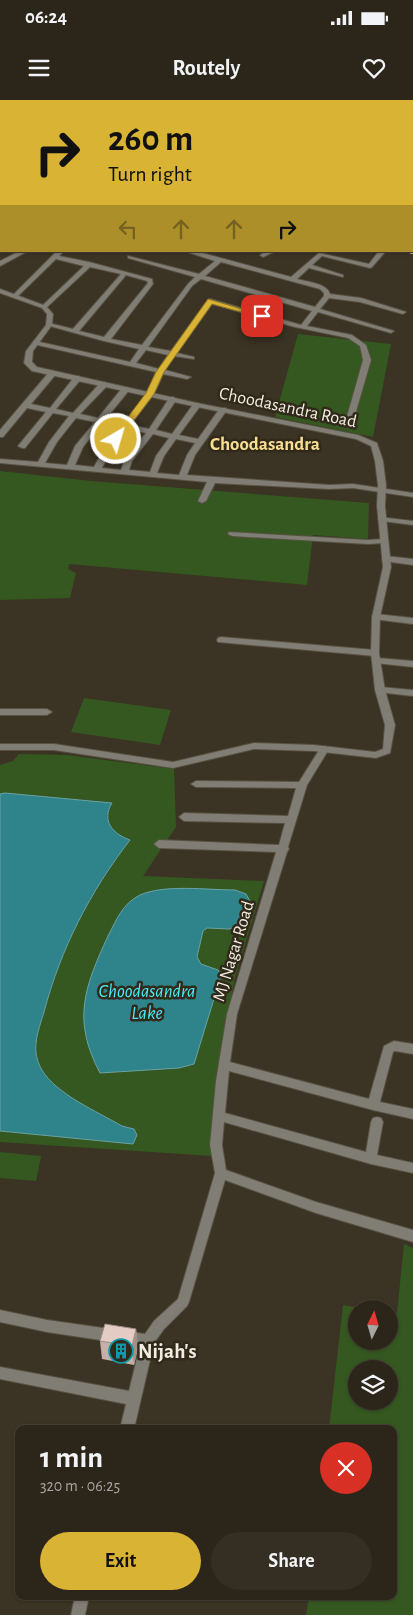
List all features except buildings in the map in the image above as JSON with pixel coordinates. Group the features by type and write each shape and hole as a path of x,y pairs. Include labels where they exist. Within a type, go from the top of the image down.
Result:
{"street":[{"path":"0,264 24,252"},
{"path":"15,296 60,252"},
{"path":"136,252 130,256 315,308 391,332"},
{"path":"191,252 322,288 327,292 326,296 303,326"},
{"path":"263,255 270,252"},
{"path":"345,260 351,252"},
{"path":"293,279 321,254 370,266 382,252"},
{"path":"54,257 125,272 150,280 151,283 106,340"},
{"path":"132,364 190,285 220,260"},
{"path":"44,307 88,264"},
{"path":"308,266 341,276"},
{"path":"75,331 125,272"},
{"path":"0,291 44,307 50,314 49,325 106,340 192,358"},
{"path":"326,296 360,300 403,312"},
{"path":"97,469 106,450 126,427 150,394 160,372 210,301 297,326 350,336 363,345 367,360 350,420"},
{"name":"Choodasandra Road","path":"0,747 54,747 173,764 254,746 324,749 376,754 387,751 390,725 380,690 376,617 386,559 382,518 382,485 379,461 374,445 370,441 358,437 197,405 35,369 28,363 30,351 49,325"},
{"path":"36,343 187,377"},
{"path":"0,434 53,373"},
{"path":"22,446 78,378"},
{"path":"41,464 51,445 75,415 104,384"},
{"path":"70,467 80,446 126,388"},
{"path":"124,472 131,457 152,432 173,399"},
{"path":"26,404 200,442"},
{"path":"153,474 160,456 197,405"},
{"path":"182,477 190,456 223,410"},
{"path":"0,460 212,480 299,486 353,486 413,495"},
{"path":"202,501 212,480"},
{"path":"382,518 413,523"},
{"path":"232,534 368,542 384,541"},
{"path":"386,559 413,562"},
{"path":"376,617 413,621"},
{"path":"221,640 377,657 413,664"},
{"path":"380,690 413,693"},
{"path":"0,712 48,712"},
{"name":"MJ Nagar Road","path":"221,1174 216,1145 224,1065 232,1014 302,785 324,749"},
{"path":"196,784 302,785"},
{"path":"184,817 291,820"},
{"path":"159,844 284,849"},
{"path":"373,1105 388,1049 397,1046 413,1049"},
{"path":"224,1065 413,1114"},
{"path":"219,1116 371,1159 413,1168"},
{"path":"371,1159 378,1122"},
{"path":"128,1425 148,1341 182,1302 221,1174 270,1194 309,1207 413,1236"},
{"path":"0,1316 47,1326 148,1341"},
{"path":"0,1373 135,1399"},
{"path":"78,1615 81,1600"}],"green space":[{"path":"298,334 391,344 373,437 275,417"},
{"path":"0,471 91,481 369,503 368,539 313,535 307,585 69,564 68,569 76,573 70,598 0,600"},
{"path":"84,698 171,710 160,745 71,732"},
{"path":"19,754 67,755 174,769 176,827 143,876 264,881 235,978 216,1076 212,1156 0,1142 0,1131 133,1144 130,1127 122,1126 67,1095 48,1079 38,1063 36,1055 36,1041 51,988 68,943 102,880 130,840 119,834 111,826 108,816 112,804 0,794 0,765 13,761","holes":["165,890 236,927 229,929 208,927 203,931 197,959 204,966 218,970 194,1064 179,1068 87,1041 84,1012 88,986 116,919 123,908 130,902 144,894"]},
{"path":"0,1152 41,1156 36,1181 0,1178"},
{"path":"404,1244 413,1248 413,1615 306,1615 308,1600 397,1600 397,1425 329,1425 343,1305 348,1306 348,1350 398,1350 398,1303"}],"water":[{"name":"Choodasandra Lake","path":"0,794 112,803 108,816 110,826 118,834 130,840 102,880 68,943 51,988 36,1041 36,1055 38,1063 48,1079 67,1095 122,1126 134,1129 137,1135 133,1144 0,1131"},
{"name":"Choodasandra Lake","path":"186,888 235,890 246,894 250,901 239,926 229,929 207,928 203,931 197,957 201,964 218,970 221,976 194,1064 179,1068 100,1073 91,1054 86,1037 85,1004 93,972 108,936 124,907 140,895 161,890"}],"place":[{"name":"Nijah's","path":"121,1351"}],"district":[{"name":"Choodasandra","path":"265,443"}],"route":[{"path":"116,439 150,394 160,372 210,301 262,316"}]}
